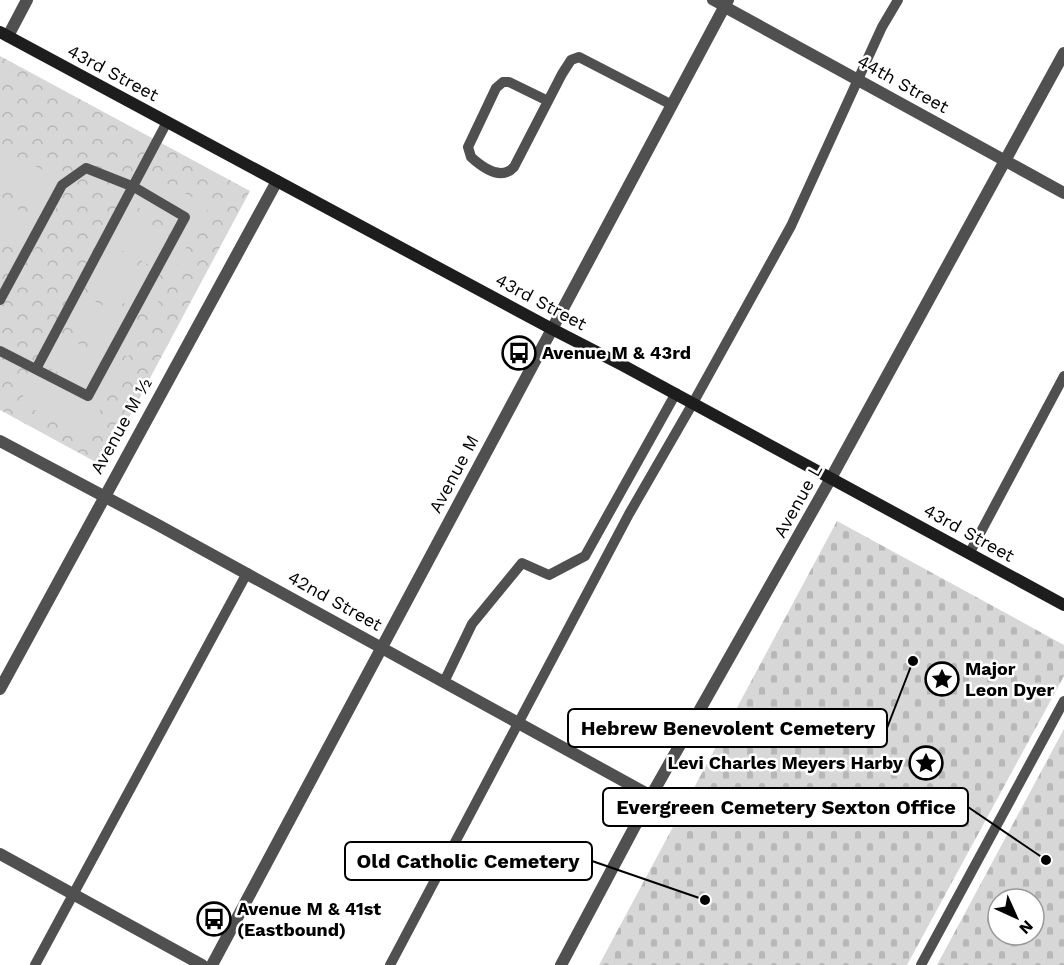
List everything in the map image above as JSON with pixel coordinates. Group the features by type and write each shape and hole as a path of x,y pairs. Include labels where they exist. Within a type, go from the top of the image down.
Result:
{"street":[{"path":"4,34 27,0"},
{"name":"44th Street","path":"726,3 859,80 1064,193"},
{"name":"Avenue M","path":"212,965 726,3"},
{"name":"43rd Street","path":"4,34 552,329 676,393 1064,605"},
{"name":"Avenue L","path":"561,965 651,796 831,478 1064,53"},
{"name":"Avenue M ½","path":"0,689 277,182"},
{"name":"42nd Street","path":"0,441 247,573 651,796"},
{"path":"0,855 202,965"}],"lane":[{"path":"712,0 726,3"},
{"path":"390,965 629,514 791,226 882,27 898,0"},
{"path":"548,101 503,81 496,88 468,147 468,153 492,171 502,174 510,172 572,60 579,57 672,105"},
{"path":"36,369 167,122"},
{"path":"0,300 62,185 86,168 134,187 184,217 88,396 0,351"},
{"path":"969,554 1064,376"},
{"path":"444,682 472,624 522,563 549,575 585,556 676,393"},
{"path":"35,965 247,573"},
{"path":"921,965 1064,701"}],"green space":[{"path":"0,56 250,191 103,466 0,410"},
{"path":"4,150 70,184 52,215 0,187 0,156"},
{"path":"143,171 209,206 193,237 128,202"},
{"path":"0,200 48,225 31,255 0,239"},
{"path":"121,211 187,246 171,277 106,242"},
{"path":"100,252 167,287 149,317 85,282"},
{"path":"79,293 144,327 128,357 62,322"},
{"path":"57,332 123,368 106,398 40,363"},
{"path":"35,373 101,408 84,437 20,402"},
{"path":"837,521 1064,645 1064,676 907,965 599,965"},
{"path":"1064,729 1064,965 937,965"}],"place":[{"name":"Avenue M & 43rd","path":"519,353"},
{"name":"Hebrew Benevolent Cemetery","path":"913,661"},
{"name":"Major Leon Dyer","path":"942,679"},
{"name":"Levi Charles Meyers Harby","path":"926,763"},
{"name":"Evergreen Cemetery Sexton Office","path":"1046,860"},
{"name":"Old Catholic Cemetery","path":"705,900"},
{"name":"Avenue M & 41st (Eastbound)","path":"214,919"}]}
